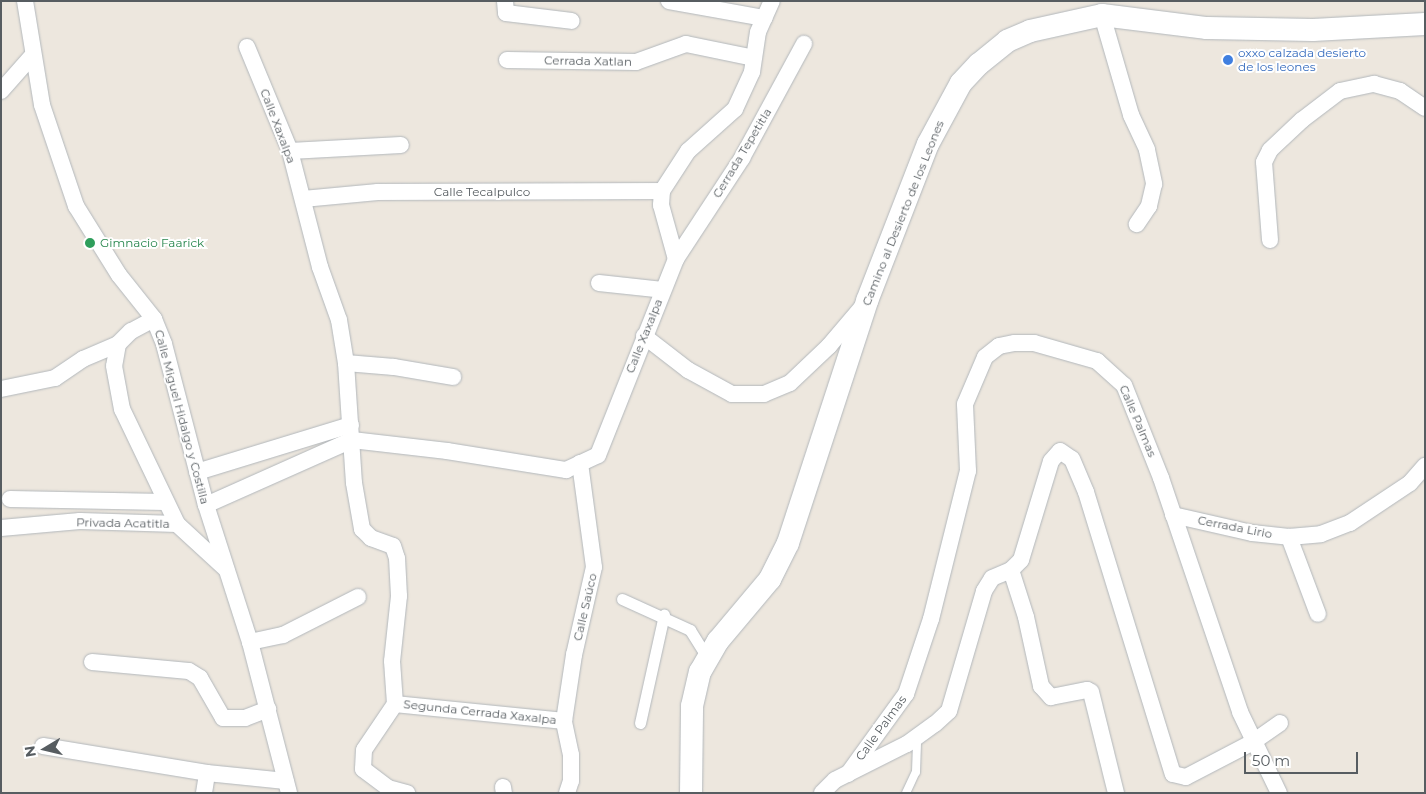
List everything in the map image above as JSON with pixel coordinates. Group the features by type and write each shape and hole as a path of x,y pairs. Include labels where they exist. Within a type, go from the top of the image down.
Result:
{"main road":[{"name":"Camino al Desierto de los Leones","path":"691,793 692,706 700,672 770,579 788,543 867,301 928,144 961,83 979,64 1007,42 1049,24 1102,15 1207,28 1313,30 1425,24"}],"street":[{"name":"Calle Miguel Hidalgo y Costilla","path":"25,1 32,56 42,105 76,206 119,276 154,320 164,344 206,505 250,642 288,787"},
{"path":"505,1 506,13 572,21"},
{"path":"669,1 764,18"},
{"path":"676,259 661,205 662,191 688,151 736,109 752,72 764,18 772,1"},
{"path":"1102,15 1131,115 1151,165 1154,184 1149,206 1137,224"},
{"name":"Cerrada Xatlan","path":"507,60 636,62 686,44 754,58"},
{"name":"Cerrada Tepetitla","path":"676,259 742,158 804,44"},
{"name":"Calle Xaxalpa","path":"248,47 290,151 320,267 339,320 346,363 354,483 362,529 371,538 393,546 397,558 399,596 392,661 395,704"},
{"path":"1,91 32,56"},
{"path":"1270,240 1264,162 1270,150 1302,120 1340,91 1374,84 1400,91 1425,108"},
{"path":"290,151 401,146"},
{"name":"Calle Tecalpulco","path":"302,198 378,192 662,191"},
{"name":"Calle Xaxalpa","path":"351,432 447,451 566,470 598,454 676,259"},
{"path":"598,283 663,290"},
{"path":"644,336 688,370 732,394 764,394 790,383 829,346 867,301"},
{"path":"1,389 55,378 83,359 118,344 131,330 154,320"},
{"path":"118,344 114,366 122,408 177,524"},
{"name":"Calle Palmas","path":"848,774 906,694 968,471 966,404 985,357 1000,346 1034,344 1097,361 1111,371 1124,385 1136,412 1198,583 1228,679 1253,742"},
{"path":"346,363 394,366 453,377"},
{"path":"198,472 351,432"},
{"path":"206,505 351,432"},
{"name":"Calle Palmas","path":"822,793 848,774 917,737 948,710 984,591 992,578 1011,570 1021,560 1051,461 1060,450 1072,459 1086,492 1173,774 1186,777 1253,742 1280,724"},
{"name":"Calle Saúco","path":"564,721 574,655 594,567 580,463"},
{"name":"Cerrada Lirio","path":"1173,515 1252,532 1289,537 1321,534 1350,523 1410,483 1425,466"},
{"path":"10,499 165,502"},
{"name":"Privada Acatitla","path":"1,528 80,521 177,524 227,571"},
{"path":"1289,537 1318,614"},
{"path":"1011,570 1026,617 1041,686 1051,697 1087,690 1091,692 1116,793"},
{"path":"250,642 283,635 358,596"},
{"path":"622,599 664,615 690,630 708,659"},
{"path":"640,723 664,615"},
{"path":"92,662 188,671 200,678 223,718 245,718 268,709"},
{"path":"395,704 364,750 363,769 388,788 407,793"},
{"name":"Segunda Cerrada Xaxalpa","path":"395,704 564,721"},
{"path":"564,721 571,755 571,781 567,793"},
{"path":"1253,742 1279,793"},
{"path":"43,746 288,787"},
{"path":"204,793 207,773"}],"lane":[{"path":"906,793 916,772 917,737"}],"place":[{"name":"oxxo calzada desierto de los leones","path":"1228,60"},
{"name":"Gimnacio Faarick","path":"90,243"}]}
